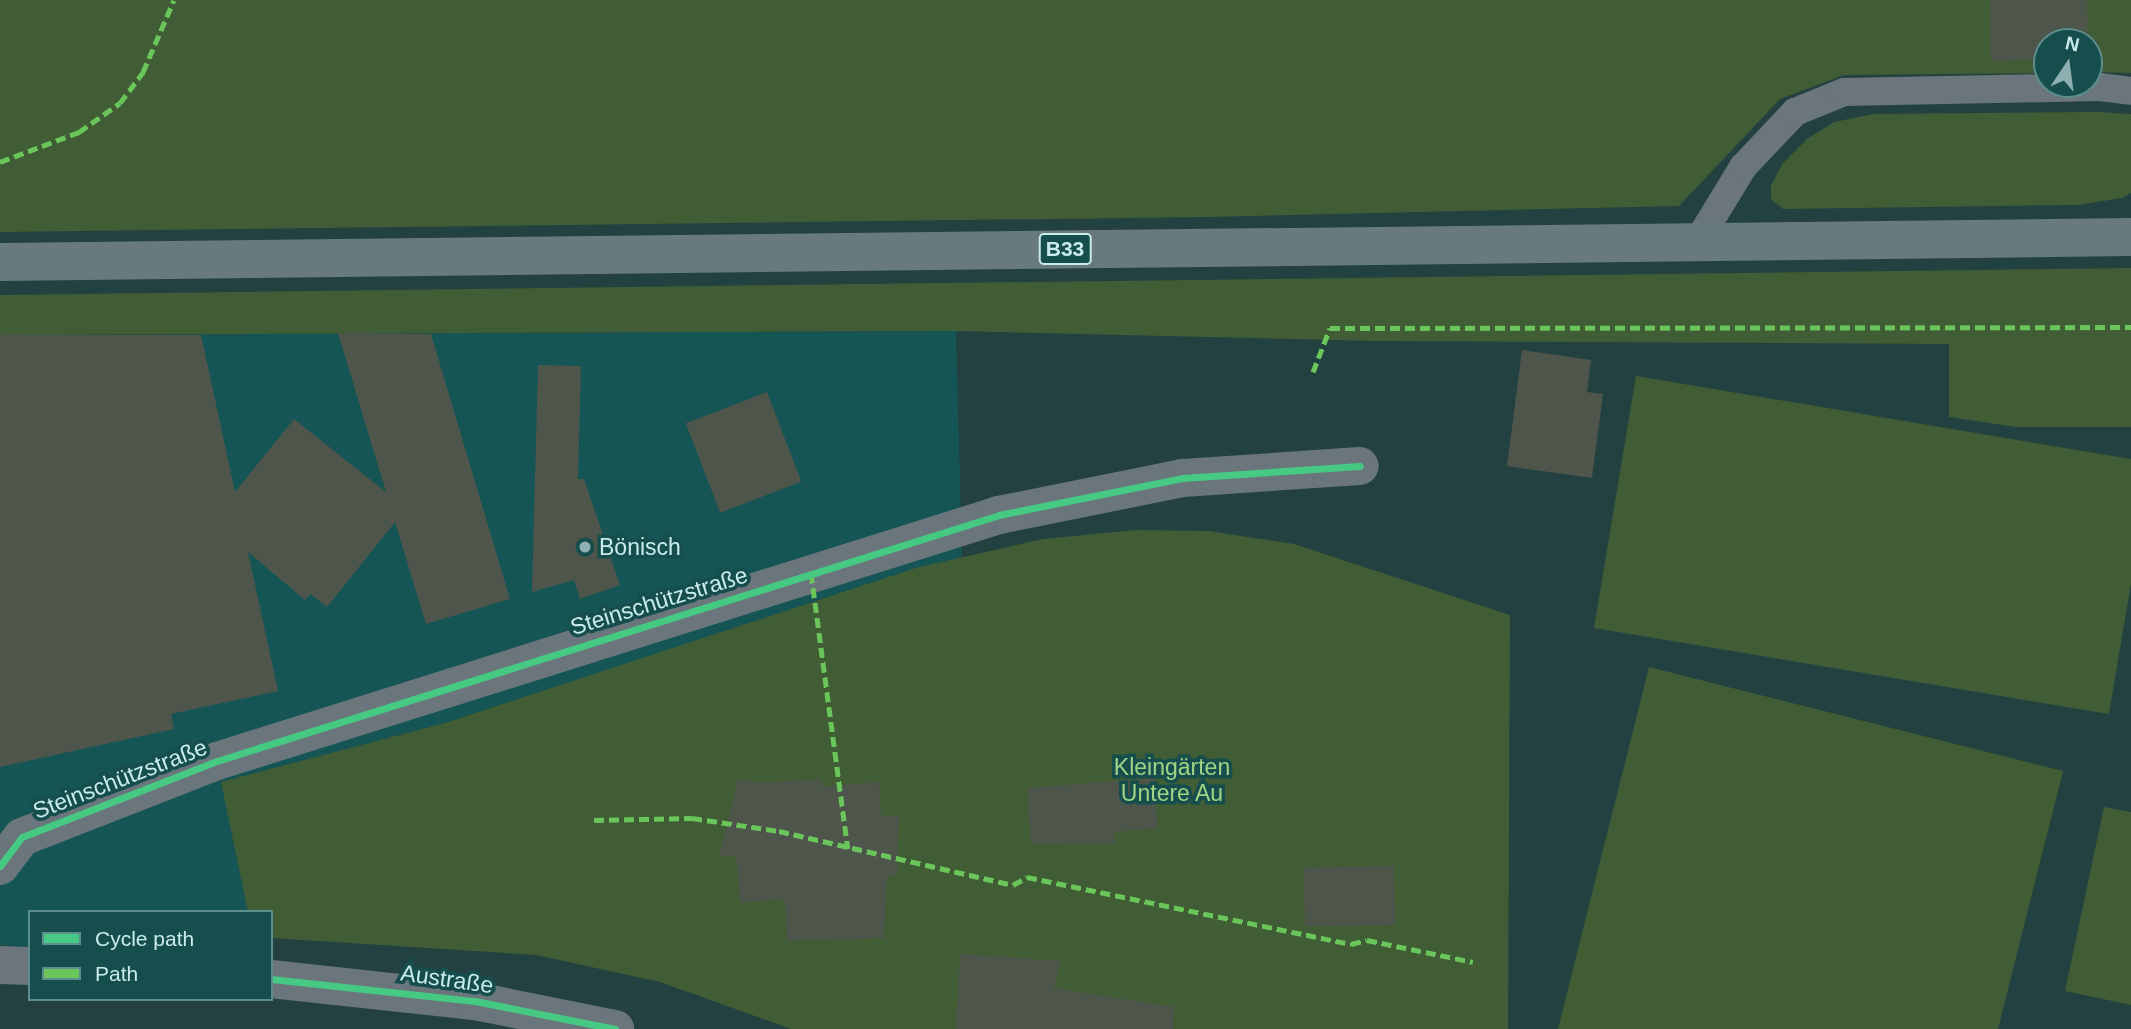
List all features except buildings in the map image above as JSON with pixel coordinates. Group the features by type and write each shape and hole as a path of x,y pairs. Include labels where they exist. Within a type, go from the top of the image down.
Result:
{"highway":[{"name":"B33","path":"0,262 2131,237"}],"street":[{"name":"Steinschützstraße","path":"0,866 22,837 217,761 999,515 1184,478 1360,466"},
{"path":"0,965 28,967"},
{"name":"Austraße","path":"273,979 475,1001 607,1027"}],"lane":[{"path":"1698,242 1743,167 1795,112 1844,92 2100,87 2131,91"}],"shaded area":[{"path":"956,331 962,557 445,723 222,782 248,910 28,910 28,947 0,945 0,335"}],"green space":[{"path":"0,0 2131,0 2131,73 2103,72 2103,28 2033,28 2033,73 1844,75 1780,99 1679,206 1208,217 0,232"},
{"path":"1874,114 2131,114 2131,193 2122,198 2078,205 1783,209 1771,199 1771,185 1783,163 1807,139 1834,122"},
{"path":"2131,268 2131,427 2016,427 1949,417 1949,344 1378,341 956,331 0,335 0,295"},
{"path":"1636,376 2131,459 2131,583 2109,714 1594,628"},
{"name":"Kleingärten Untere Au","path":"1136,530 1209,531 1294,544 1510,615 1508,1029 791,1029 660,982 536,955 273,938 273,910 248,910 221,782 445,723 919,567 1043,539"},
{"path":"1649,667 2063,771 1998,1029 1558,1029"},
{"path":"2104,807 2131,812 2131,1005 2065,991"}],"marked path":[{"path":"0,162 79,132 120,103 143,72 174,0"},
{"path":"1313,372 1330,328 2131,327"},
{"path":"811,573 848,849"},
{"path":"594,820 692,818 779,831 1013,885 1027,877 1351,944 1367,940 1473,962"}],"cycle path":[{"path":"0,866 22,837 217,761 999,515 1183,478 1360,466"},
{"path":"273,979 475,1001 615,1029"}],"place":[{"name":"Bönisch","path":"585,547"}]}
